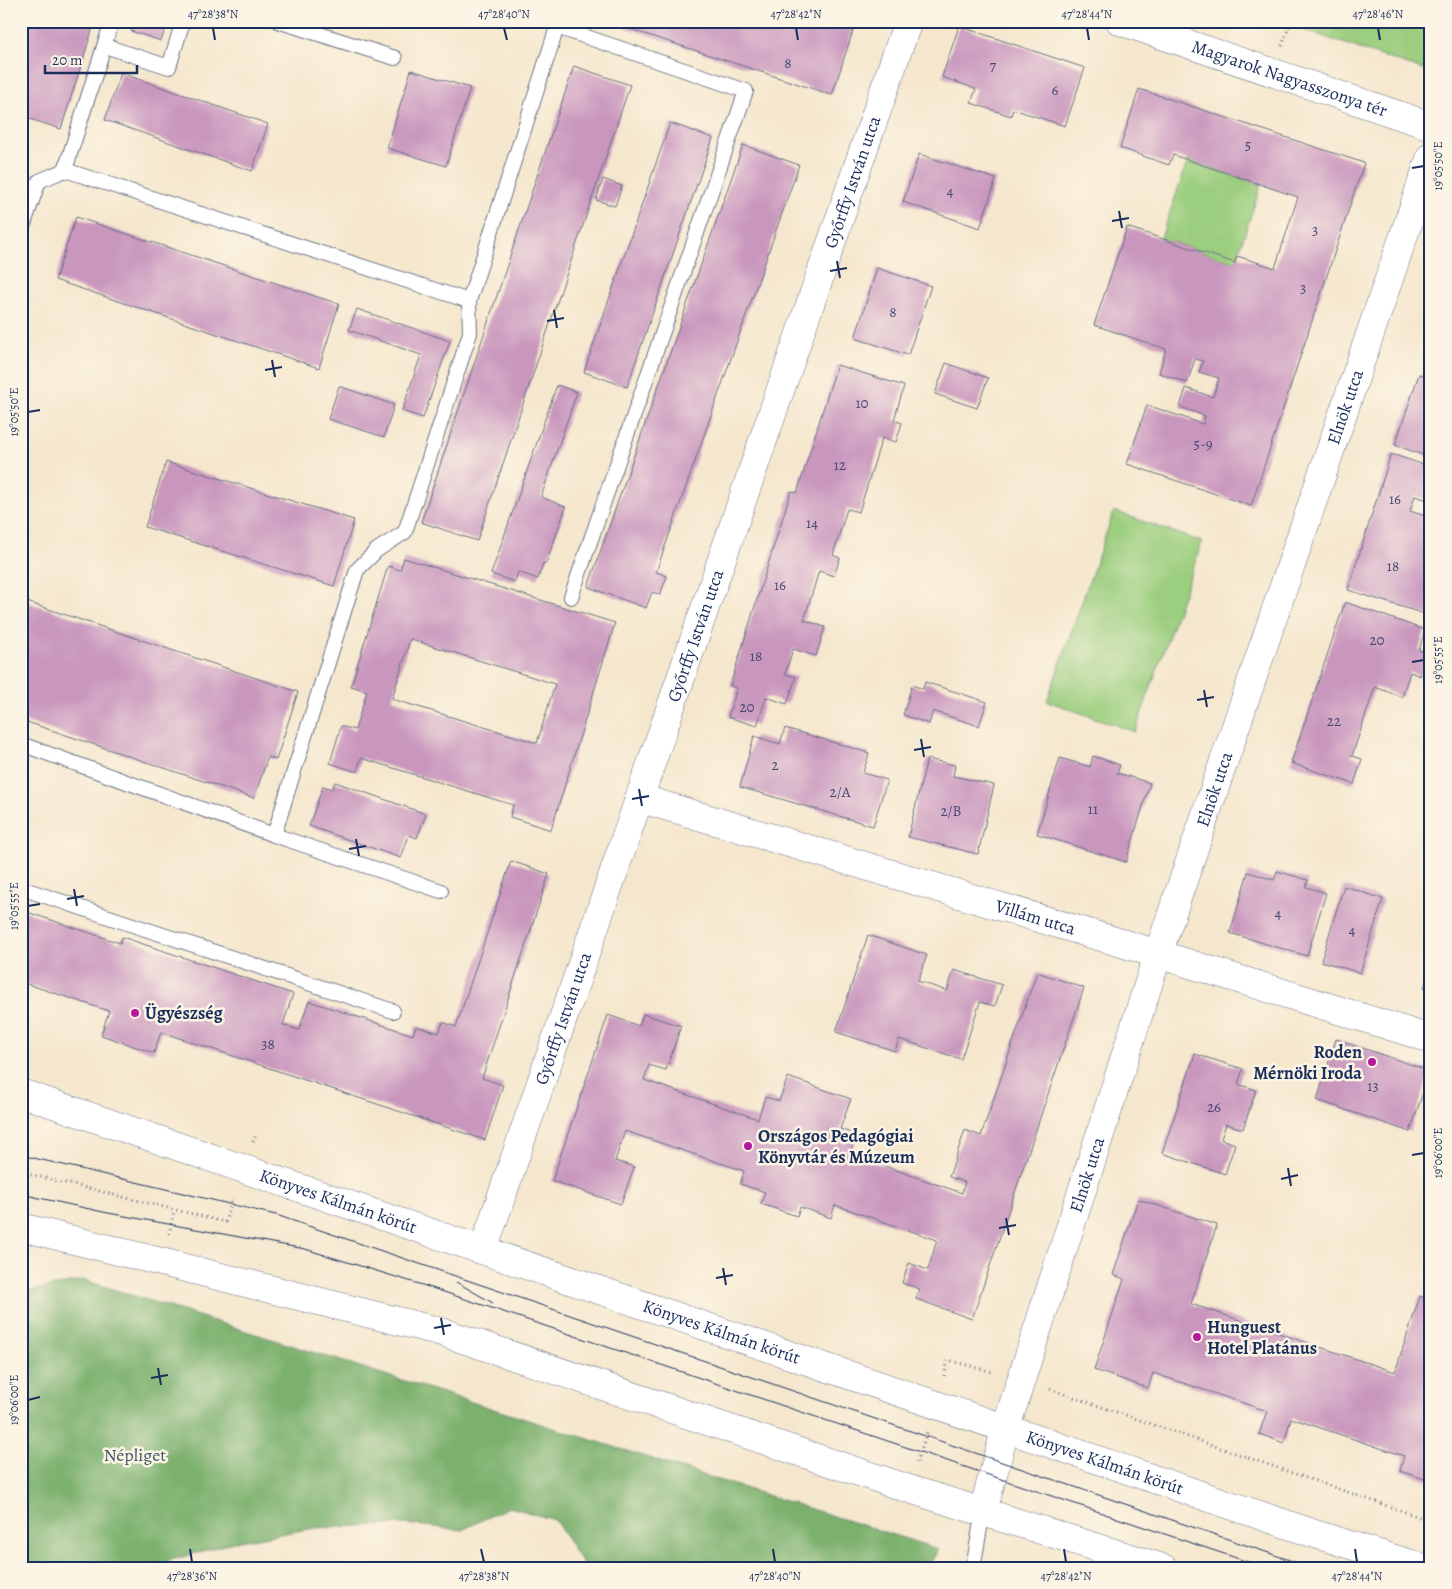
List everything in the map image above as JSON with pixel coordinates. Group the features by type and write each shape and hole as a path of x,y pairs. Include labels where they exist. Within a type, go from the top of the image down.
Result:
{"street":[{"name":"Győrffy István utca","path":"483,1250 908,21"},
{"name":"Magyarok Nagyasszonya tér","path":"1120,21 1431,126"},
{"name":"Elnök utca","path":"983,1511 1006,1427 1158,954 1431,156"},
{"name":"Villám utca","path":"639,798 1158,954 1431,1039"},
{"name":"Könyves Kálmán körút","path":"21,1092 1315,1534 1424,1568"},
{"path":"21,1227 442,1332 909,1489 1163,1568"}],"lane":[{"path":"65,170 112,21"},
{"path":"105,46 169,67 183,21"},
{"path":"278,21 395,58"},
{"path":"274,835 357,570 376,550 405,532 470,333 469,301 558,24 746,91 571,597"},
{"path":"21,232 39,180 65,170 469,301"},
{"path":"21,744 274,835 441,890"},
{"path":"21,888 393,1011"},
{"path":"973,1568 983,1511"}],"path":[{"path":"21,1172 225,1222"},
{"path":"1227,1449 1431,1521"}],"green space":[{"path":"1277,21 1431,21 1431,47 1423,70"},
{"path":"1188,160 1261,185 1235,263 1161,238"},
{"path":"1114,511 1202,542 1135,732 1047,701"},
{"name":"Népliget","path":"84,1280 938,1549 929,1568 707,1568 696,1563 678,1568 585,1568 555,1520 509,1507 462,1530 405,1524 315,1528 234,1542 144,1568 21,1568 21,1293"}],"building":[{"path":"21,21 95,21 61,129 21,116"},
{"path":"134,21 168,21 161,41 131,31"},
{"path":"825,21 853,31 832,95 608,22"},
{"path":"959,26 1085,68 1065,126 1013,109 1011,116 971,103 976,89 942,77"},
{"path":"574,66 630,85 477,541 421,522"},
{"path":"411,70 470,88 446,166 387,148"},
{"path":"121,73 268,124 252,171 105,120"},
{"path":"1139,89 1364,163 1251,506 1127,464 1147,405 1203,424 1205,416 1180,407 1186,388 1213,397 1219,378 1199,372 1203,361 1195,359 1187,383 1159,373 1166,349 1094,325 1127,227 1235,263 1237,256 1275,268 1298,197 1173,155 1169,165 1120,148"},
{"path":"670,123 713,138 627,387 584,372"},
{"path":"743,145 799,165 656,572 667,576 660,595 652,592 646,608 588,587"},
{"path":"919,154 996,179 980,228 903,202"},
{"path":"603,179 622,186 615,206 596,200"},
{"path":"76,217 339,304 319,368 55,280"},
{"path":"877,268 931,286 908,355 855,338"},
{"path":"357,309 450,341 423,418 402,411 421,355 349,330"},
{"path":"946,363 988,378 977,408 935,394"},
{"path":"837,365 904,386 894,420 902,423 896,442 882,438 859,512 847,509 833,555 840,558 834,576 819,571 804,620 825,627 816,656 793,649 785,674 796,677 787,704 766,697 757,726 728,717 737,688 730,686 791,491 797,493"},
{"path":"1419,374 1431,378 1431,458 1395,445"},
{"path":"557,385 577,392 541,497 566,507 546,564 543,563 538,579 518,572 515,582 491,574"},
{"path":"339,386 394,405 384,437 328,419"},
{"path":"1391,454 1431,467 1431,501 1415,496 1410,511 1431,518 1431,616 1348,590"},
{"path":"166,462 354,520 334,586 145,527"},
{"path":"404,558 615,623 551,830 510,817 513,805 361,758 357,772 330,763 341,726 355,730 367,691 351,686 388,566 400,570","holes":["410,639 555,684 537,743 392,699"]},
{"path":"21,600 298,692 276,760 268,757 254,798 21,720"},
{"path":"1345,602 1425,630 1419,650 1428,653 1420,676 1410,672 1402,697 1375,687 1352,756 1362,759 1354,784 1291,763"},
{"path":"925,682 987,702 979,726 933,711 929,724 903,715 912,685 923,689"},
{"path":"785,728 869,753 863,773 887,780 873,826 740,787 754,736 780,744"},
{"path":"1093,756 1120,765 1117,773 1150,783 1126,862 1037,834 1060,758 1090,767"},
{"path":"927,759 955,765 953,776 994,785 978,854 908,837"},
{"path":"335,782 426,814 417,838 409,835 401,858 309,826 323,786 332,789"},
{"path":"511,861 549,874 482,1078 503,1085 485,1140 161,1032 154,1053 101,1035 109,1011 21,982 21,910 120,943 122,937 293,994 283,1025 299,1030 309,1001 413,1035 416,1026 439,1033 443,1022 456,1027"},
{"path":"1277,871 1308,880 1306,887 1326,893 1307,956 1230,933 1248,872 1274,880"},
{"path":"1344,886 1383,899 1360,973 1321,961"},
{"path":"868,935 927,955 918,981 947,991 954,970 1002,985 995,1006 980,1002 961,1059 899,1039 895,1051 836,1032"},
{"path":"1431,969 1431,990 1424,988"},
{"path":"1037,972 1084,988 972,1319 916,1299 920,1289 902,1283 909,1263 928,1270 937,1240 835,1205 831,1218 800,1207 797,1216 761,1204 765,1192 740,1184 744,1171 625,1131 615,1161 634,1167 621,1204 552,1181 608,1015 639,1026 643,1014 681,1026 666,1070 649,1065 644,1080 758,1119 765,1097 779,1101 788,1077 851,1099 840,1129 856,1135 850,1154 962,1193 965,1182 949,1177 965,1130 981,1136"},
{"path":"1336,1039 1430,1071 1410,1132 1317,1100"},
{"path":"1195,1054 1243,1069 1238,1084 1256,1090 1243,1129 1226,1124 1221,1139 1235,1144 1225,1174 1162,1153"},
{"name":"Hunguest Hotel Platánus","path":"1138,1199 1217,1225 1191,1304 1395,1372 1420,1296 1431,1300 1431,1481 1400,1471 1404,1456 1291,1418 1284,1443 1259,1434 1267,1411 1153,1373 1148,1388 1094,1370 1124,1279 1113,1275"}],"tram line":[{"path":"21,1155 276,1215 1313,1568"},
{"path":"21,1194 108,1213 305,1249 432,1288 1266,1568"},
{"path":"456,1282 493,1303"}],"place":[{"name":"Ügyészség","path":"135,1013"},
{"name":"Roden Mérnöki Iroda","path":"1372,1062"},
{"name":"Országos Pedagógiai Könyvtár és Múzeum","path":"748,1146"},
{"name":"Hunguest Hotel Platánus","path":"1197,1337"}]}
